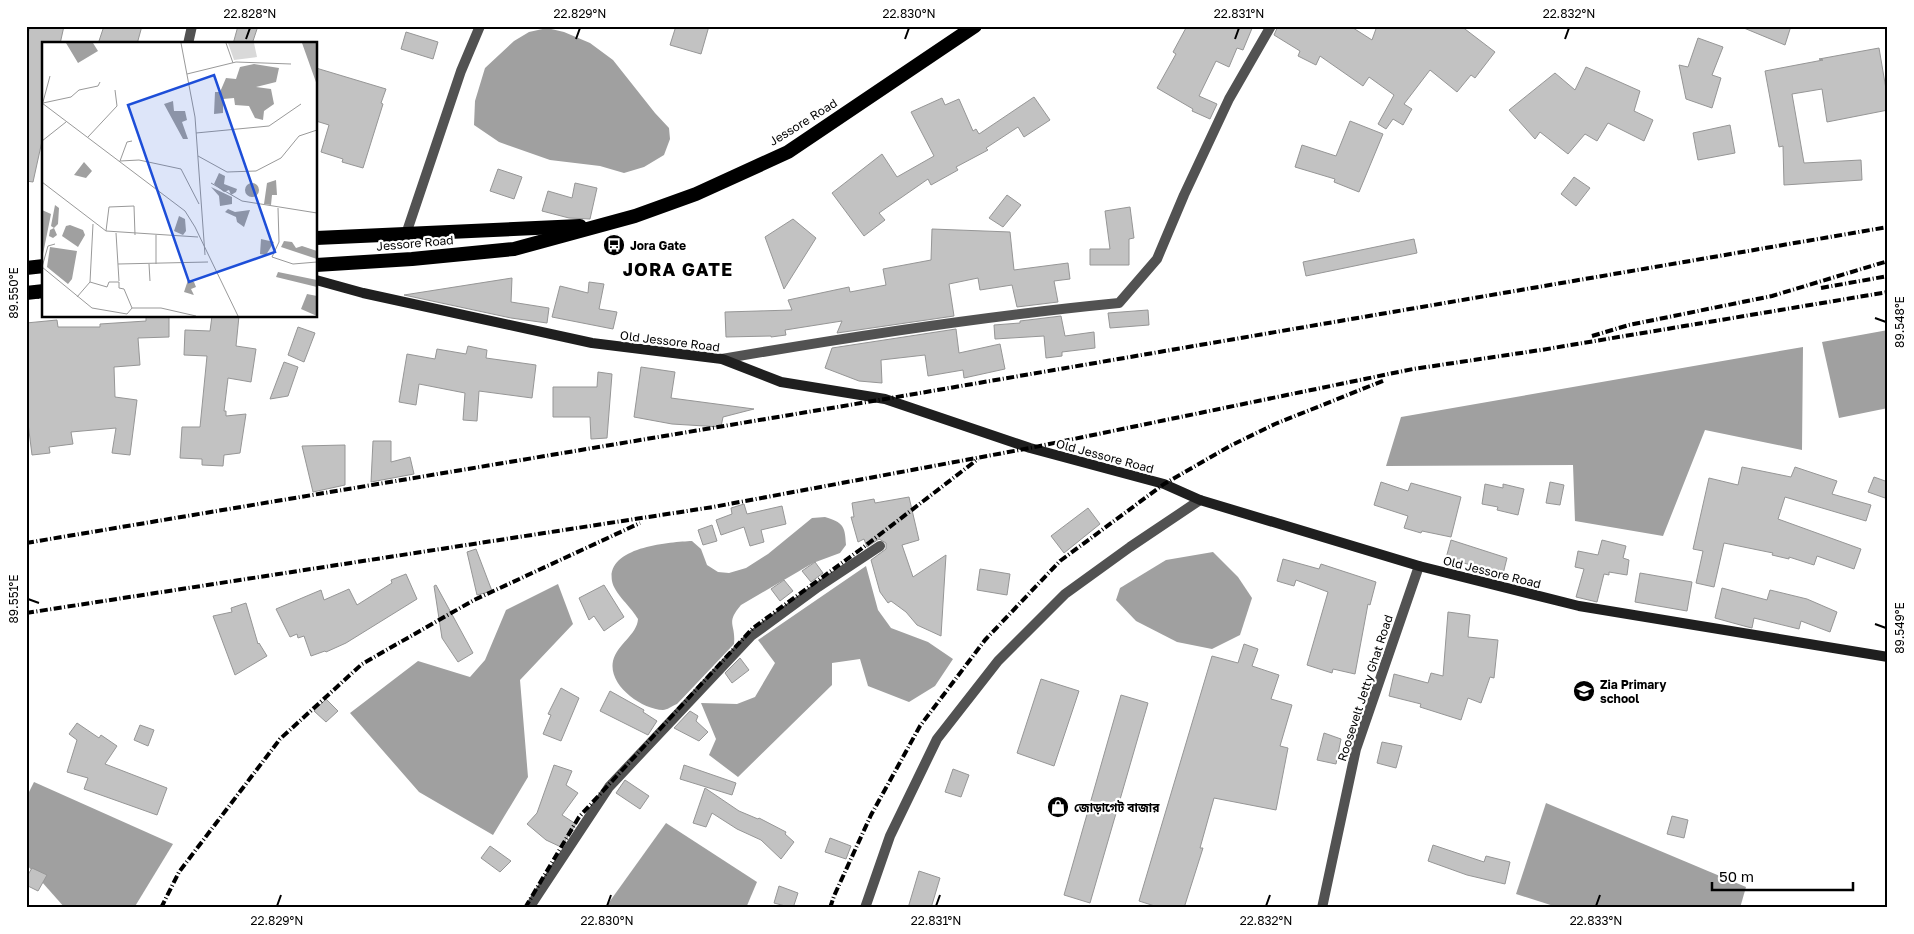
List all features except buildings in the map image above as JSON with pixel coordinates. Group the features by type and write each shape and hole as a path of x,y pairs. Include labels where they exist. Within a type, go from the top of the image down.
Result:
{"highway":[{"name":"Jessore Road","path":"318,265 412,259 514,249 635,216 696,194 788,152 975,26"},
{"name":"Jessore Road","path":"318,238 504,228 604,225"},
{"path":"26,268 42,266"},
{"path":"26,293 42,291"}],"main road":[{"name":"Old Jessore Road","path":"318,281 363,293 592,343 722,359 782,382 885,399 1030,448 1164,484 1200,500 1419,566 1579,606 1888,656"}],"street":[{"path":"188,42 192,26"},
{"path":"406,234 461,71 480,26"},
{"path":"722,359 839,338 1011,314 1118,303 1157,260 1184,195 1228,99 1271,26"},
{"path":"865,908 890,836 937,739 998,661 1065,594 1130,546 1200,500"},
{"path":"529,908 609,787 751,636 818,587 880,546"},
{"name":"Roosevelt Jetty Ghat Road","path":"1322,908 1356,749 1419,566"}],"shaded area":[{"path":"547,28 564,32 590,43 613,60 669,128 670,139 664,155 644,167 624,173 600,166 550,160 499,142 474,125 475,101 485,68 514,41 529,32"},
{"path":"1888,330 1888,408 1839,418 1822,342"},
{"path":"1803,347 1802,450 1705,430 1663,536 1575,521 1573,465 1386,466 1401,417"},
{"path":"825,517 836,521 844,529 846,545 840,553 813,563 741,605 732,620 734,644 677,704 665,710 654,709 636,700 621,687 613,670 613,661 618,650 637,625 638,619 613,586 613,570 619,561 629,554 655,545 692,541 701,549 707,565 718,572 729,573 746,568 768,554 812,518"},
{"path":"1213,552 1238,577 1252,598 1240,635 1212,649 1177,642 1136,621 1116,600 1120,588 1166,560"},
{"path":"866,566 878,610 891,628 928,642 953,659 935,686 909,702 868,686 860,659 832,663 832,685 738,777 709,755 716,739 701,703 737,704 755,697 775,663 758,640"},
{"path":"558,584 573,624 520,680 528,777 493,835 419,792 350,713 418,661 470,677 485,660 506,610"},
{"path":"34,782 173,844 134,908 65,908 26,864 26,798"},
{"path":"1546,803 1746,887 1740,908 1560,908 1516,894"},
{"path":"666,823 757,882 746,908 605,908"}],"railway":[{"path":"26,543 885,399 1888,227"},
{"path":"1592,336 1629,325 1772,296 1888,261"},
{"path":"1821,288 1888,276"},
{"path":"26,613 713,507 1030,448 1413,369 1541,350 1888,292"},
{"path":"830,908 871,815 920,726 985,640 1060,561 1164,484 1230,446 1275,424 1385,380"},
{"path":"525,908 579,817 753,628 861,549 978,459"},
{"path":"161,908 179,872 280,739 362,664 474,600 640,523"}],"place":[{"name":"Jora Gate","path":"614,245"},
{"name":"Zia Primary school","path":"1584,691"},
{"name":"জোড়াগেট বাজার","path":"1058,807"}],"district":[{"name":"JORA GATE","path":"678,269"}]}
